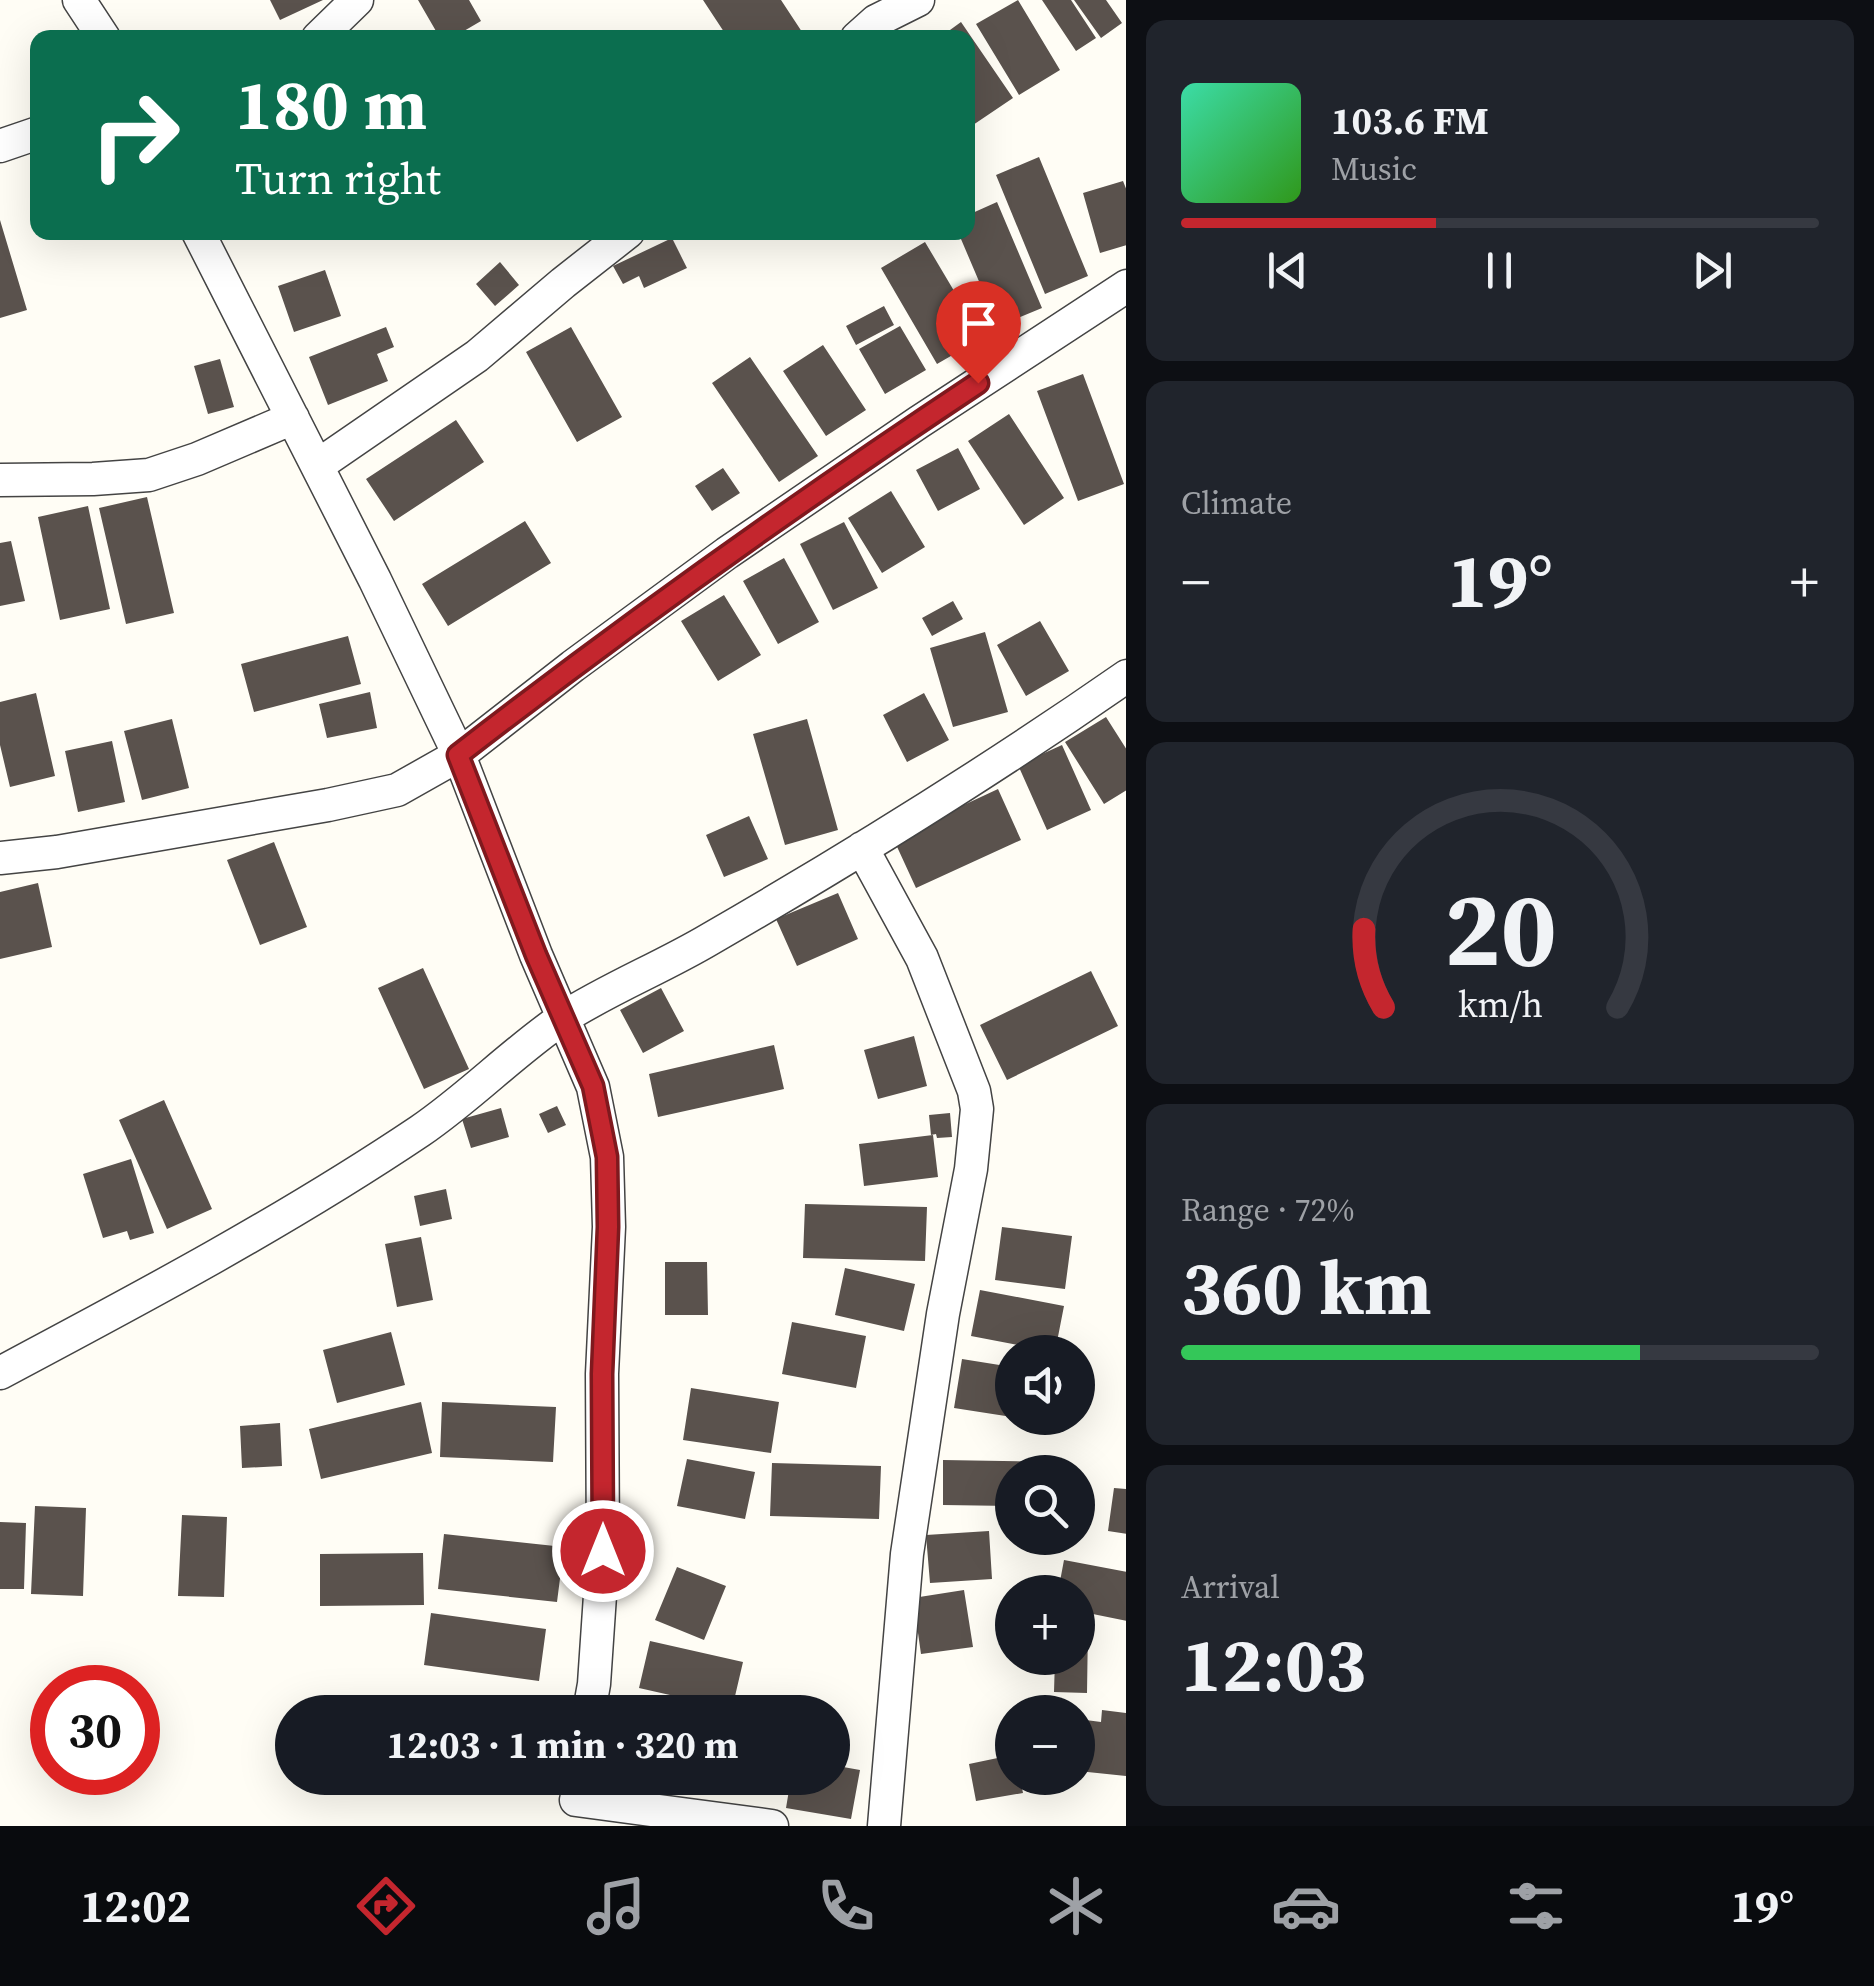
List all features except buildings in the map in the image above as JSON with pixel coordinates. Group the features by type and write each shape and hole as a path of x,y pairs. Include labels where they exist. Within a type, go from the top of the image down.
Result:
{"street":[{"path":"79,0 99,30"},
{"path":"326,30 357,0"},
{"path":"866,30 918,0"},
{"path":"0,146 30,136"},
{"path":"202,240 458,755 536,955 593,1086 607,1157 608,1227 602,1374 603,1551 592,1695"},
{"path":"317,466 477,356 618,240"},
{"path":"0,858 58,852 397,790 458,755 728,553 1126,286"},
{"path":"0,480 149,475 293,418"},
{"path":"0,1373 160,1288 351,1176 424,1128 564,1018 707,941 862,848 1126,676"},
{"path":"862,848 922,958 978,1109 907,1554 884,1826"},
{"path":"575,1801 772,1826"}],"route":[{"path":"603,1551 607,1157 593,1086 536,955 458,755 728,553 978,383"}]}
